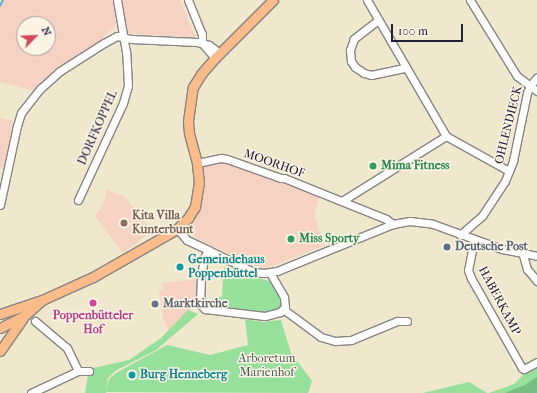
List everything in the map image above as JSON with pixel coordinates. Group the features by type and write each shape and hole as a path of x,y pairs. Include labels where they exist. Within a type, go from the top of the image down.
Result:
{"main road":[{"path":"0,314 42,300 105,271 176,229 188,218 197,200 199,184 197,163 189,133 191,99 198,79 217,55 273,0"},
{"path":"0,351 25,315 42,300"},
{"path":"0,307 25,305"},
{"path":"0,328 25,315"}],"street":[{"name":"DORFKOPPEL","path":"78,200 126,96 128,80 117,0"},
{"path":"188,0 202,34 202,43"},
{"path":"366,0 446,136 509,171"},
{"path":"470,0 517,76 537,91"},
{"path":"378,20 354,39 350,50 351,61 355,67 364,73 371,75 406,68"},
{"path":"0,205 17,126 26,107 40,89 57,74 117,36 202,43 213,47 217,55"},
{"name":"OHLENDIECK","path":"460,235 485,212 500,190 509,171 530,86 537,77"},
{"path":"342,201 446,136"},
{"name":"MOORHOF","path":"197,163 221,158 227,159 284,178 386,219 392,224"},
{"path":"176,229 188,240 254,272 270,273 392,224 404,222 424,222 474,240 523,255 537,256"},
{"name":"HABERKAMP","path":"474,240 469,273 524,369 537,362"},
{"path":"208,250 204,258 201,276 202,307 205,309 265,316 275,314 283,309"},
{"path":"523,255 527,269 537,281"},
{"path":"270,273 284,297 283,309"},
{"path":"283,309 321,337 335,341 350,340 397,321 406,321"},
{"path":"35,322 67,348 78,371"},
{"path":"31,393 78,371 89,371"}],"shaded area":[{"path":"4,0 113,0 116,25 102,40 50,75 35,91 0,82 0,8"},
{"path":"120,0 180,0 196,38 125,33"},
{"path":"0,118 13,121 4,169 0,168"},
{"path":"221,161 275,177 320,195 314,215 325,245 267,268 252,265 198,239 188,230 202,200 204,167"},
{"name":"Kita Villa Kunterbunt","path":"107,190 125,197 152,231 123,253 95,216 103,205"},
{"path":"197,279 198,302 168,330 163,317 159,291 163,290 162,283"}],"green space":[{"path":"224,267 272,282 278,289 281,300 280,306 276,310 266,314 209,306 205,303 222,296"},
{"path":"188,310 198,314 156,350 115,371 108,378 106,393 85,393 89,369 129,360 161,338"},
{"name":"Arboretum Marienhof","path":"245,319 262,322 281,320 291,353 312,381 308,393 106,392 109,379 116,373 167,345 210,355 248,345"},
{"path":"537,365 537,393 489,393 514,384 523,375 521,374"},
{"path":"537,377 537,393 505,393 525,385"},
{"path":"469,382 487,393 423,393"}],"waterway":[{"path":"0,6 3,0"}],"place":[{"name":"Mima Fitness","path":"373,166"},
{"name":"Kita Villa Kunterbunt","path":"124,223"},
{"name":"Miss Sporty","path":"291,239"},
{"name":"Deutsche Post","path":"447,247"},
{"name":"Gemeindehaus Poppenbüttel","path":"180,267"},
{"name":"Poppenbütteler Hof","path":"93,303"},
{"name":"Marktkirche","path":"155,304"},
{"name":"Burg Henneberg","path":"132,375"}]}
